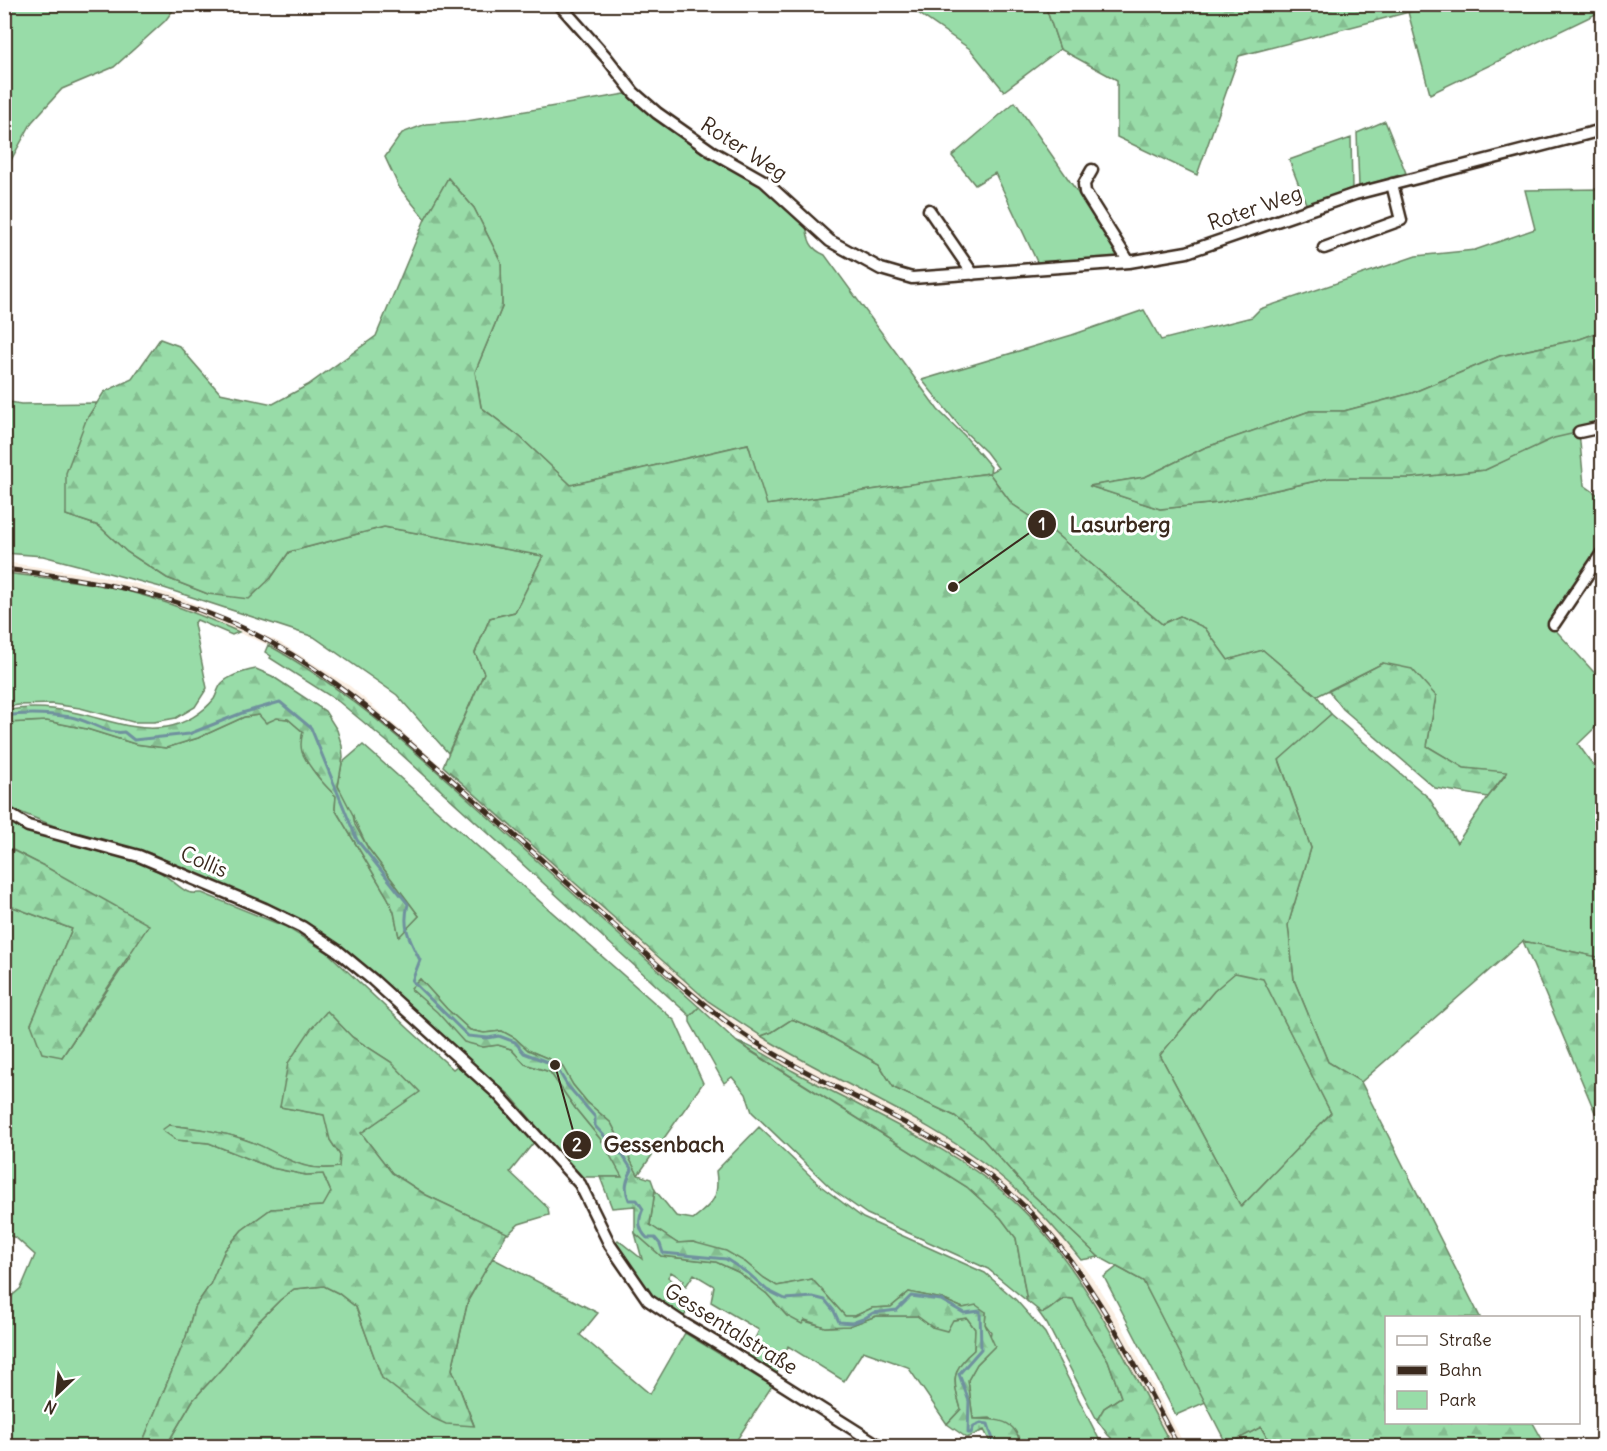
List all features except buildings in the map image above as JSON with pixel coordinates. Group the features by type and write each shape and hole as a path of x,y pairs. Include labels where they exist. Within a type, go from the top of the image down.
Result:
{"street":[{"name":"Roter Weg","path":"559,4 634,93 657,114 711,151 764,181 830,241 881,269 912,279 1129,262 1187,252 1355,194 1602,130"},
{"path":"1092,170 1084,184 1085,192 1129,262"},
{"path":"1324,248 1401,220 1392,184"},
{"path":"930,210 973,274"},
{"path":"1579,432 1602,427"},
{"path":"1554,624 1602,553"},
{"name":"Collis","path":"4,811 28,825 140,855 265,909 302,927 373,980"},
{"name":"Gessentalstraße","path":"373,980 496,1093 580,1184 610,1245 648,1300 880,1446"}],"shaded area":[{"path":"5,562 100,576 141,585 182,598 279,642 350,686 708,1001 737,1022 792,1055 953,1143 998,1174 1028,1200 1056,1229 1096,1284 1120,1322 1185,1446 1172,1446 1089,1293 1058,1249 1001,1190 851,1101 795,1072 728,1030 644,958 407,745 346,694 268,645 178,607 102,586 5,573"}],"green space":[{"path":"5,4 177,5 165,21 114,67 62,89 32,122 5,171"},
{"path":"1244,4 1308,8 1323,4 1436,5 1239,56 1197,175 1117,137 1117,80 1060,49 1045,5"},
{"path":"1436,4 1602,4 1602,11 1430,94 1408,12"},
{"path":"901,5 1045,5 1060,49 1004,91 970,49 915,11"},
{"path":"1244,5 1323,5 1308,8"},
{"path":"625,94 633,95 671,130 764,184 806,225 813,247 825,255 938,410 964,435 991,467 990,472 998,468 986,452 961,428 922,380 1072,335 1144,310 1161,340 1252,317 1260,309 1416,256 1475,250 1535,229 1525,190 1602,189 1602,331 1580,339 1500,356 1412,393 1344,411 1310,411 1204,448 1145,477 1090,486 1160,509 1218,503 1329,478 1411,478 1485,470 1554,437 1579,432 1584,485 1602,498 1602,547 1550,624 1602,681 1602,721 1578,744 1602,778 1602,958 1523,941 1361,1082 1328,1062 1294,980 1288,925 1311,848 1279,759 1331,714 1429,798 1457,843 1507,773 1463,768 1427,746 1436,696 1383,663 1317,696 1263,650 1228,660 1205,628 1180,616 1162,624 1051,530 1012,504 989,473 766,505 748,444 571,485 520,437 481,407 475,372 502,307 501,262 474,208 448,178 425,219 399,187 385,157 402,133 426,124 467,121"},
{"path":"1015,102 1123,258 1039,266 995,173 975,185 952,156"},
{"path":"1385,121 1406,173 1359,187 1357,133"},
{"path":"1351,138 1352,188 1307,206 1289,160"},
{"path":"448,178 474,208 501,262 502,307 475,372 481,407 520,437 571,485 748,444 767,505 989,473 1012,504 1051,530 1162,624 1180,616 1205,628 1228,660 1263,650 1317,696 1331,714 1279,760 1311,848 1288,925 1294,980 1328,1062 1361,1082 1479,1316 1385,1316 1385,1424 1534,1424 1546,1446 1272,1446 1261,1427 1227,1445 1143,1281 1099,1257 1030,1192 983,1139 955,1116 894,1088 879,1064 820,1031 792,1019 761,1036 708,1001 443,766 484,673 475,653 490,618 515,612 543,556 384,527 289,552 271,578 249,599 208,594 167,578 127,552 99,526 66,515 66,473 86,420 104,392 132,379 160,339 179,346 220,393 273,404 308,385 376,336 425,219","holes":["1235,973 1263,979 1331,1113 1241,1207 1160,1055 1214,991"]},
{"path":"1602,331 1602,427 1554,438 1485,470 1411,478 1329,478 1218,503 1160,509 1089,486 1145,477 1204,448 1310,411 1344,411 1412,393 1500,356 1580,339"},
{"path":"4,401 21,404 97,403 86,420 66,515 99,526 127,552 167,578 208,594 271,578 289,552 384,527 543,556 515,612 490,618 475,653 484,673 448,753 397,695 314,637 164,588 43,556 5,553"},
{"path":"5,573 88,583 136,593 171,604 239,632 232,635 197,620 194,624 207,688 195,707 176,718 154,722 133,722 80,708 52,704 5,707"},
{"path":"268,645 351,699 402,740 699,1007 690,1016 391,745 338,701 270,658 271,656 265,652"},
{"path":"1383,663 1412,669 1436,696 1427,746 1464,768 1507,772 1488,797 1435,788 1343,709 1329,691"},
{"path":"256,669 272,676 325,711 337,730 343,757 338,786 353,815 355,825 368,848 419,916 399,937 394,912 388,898 335,809 336,796 304,757 301,747 303,732 288,719 277,718 266,723 259,715 244,717 198,738 166,748 135,744 87,729 47,721 5,723 5,711 41,708 77,713 133,727 173,726 186,721 204,709 214,699 219,686 225,680"},
{"path":"259,715 288,719 303,732 303,750 306,758 323,783 336,796 335,809 388,898 394,912 399,936 419,916 368,848 338,786 342,763 363,745 675,1021 703,1083 638,1175 611,1123 587,1102 573,1085 561,1064 528,1050 515,1038 502,1031 484,1033 470,1030 420,979 412,990 483,1047 498,1045 511,1049 525,1064 550,1072 602,1141 623,1177 580,1177 510,1095 433,1031 336,944 306,923 150,853 64,830 5,806 4,723 47,721 87,729 135,744 166,748 198,738 244,717"},
{"path":"4,819 42,834 139,863 162,873 188,892 202,893 286,927 327,952 453,1069 457,1066 495,1098 535,1141 510,1172 548,1208 549,1215 519,1224 508,1234 426,1195 392,1173 361,1133 419,1092 391,1062 352,1037 327,1011 280,1107 325,1115 330,1140 340,1155 340,1167 311,1167 234,1136 169,1125 176,1140 209,1143 272,1168 306,1175 323,1174 331,1192 324,1206 271,1209 242,1230 225,1250 210,1285 194,1308 186,1337 141,1446 5,1446 5,1306 7,1300 21,1288 35,1255 16,1238 5,1234 5,904 72,929 31,1024 62,1057 131,955 46,867 5,846"},
{"path":"4,846 149,925 62,1057 42,1053 31,1024 72,929 5,904"},
{"path":"1523,941 1602,958 1602,1129"},
{"path":"1235,972 1263,978 1331,1113 1241,1207 1160,1055 1214,991"},
{"path":"420,979 470,1030 484,1033 502,1031 515,1038 528,1050 561,1064 573,1085 587,1102 611,1123 638,1175 651,1179 655,1190 650,1225 677,1243 693,1242 726,1251 777,1286 812,1279 845,1316 855,1316 872,1308 891,1307 909,1292 942,1299 963,1308 976,1305 986,1312 985,1324 995,1346 977,1364 968,1380 973,1419 997,1420 1010,1425 1015,1430 1021,1446 992,1446 984,1430 967,1438 947,1424 961,1409 955,1383 957,1370 974,1350 975,1329 967,1318 953,1320 947,1331 932,1327 917,1316 876,1316 849,1326 825,1327 805,1320 802,1324 787,1316 767,1294 738,1272 716,1262 661,1256 635,1233 635,1206 612,1208 600,1177 622,1177 602,1141 550,1072 525,1064 511,1049 498,1045 483,1047 464,1042 437,1012 412,990 411,988"},
{"path":"699,1007 750,1051 967,1187 1001,1218 1016,1238 1027,1301 988,1269 867,1214 834,1191 752,1112 746,1094 732,1077 724,1083 690,1022 690,1016"},
{"path":"327,1011 352,1037 391,1062 420,1092 361,1133 392,1173 426,1195 507,1233 468,1300 452,1369 474,1426 446,1424 433,1418 382,1378 356,1307 338,1293 324,1286 294,1289 280,1300 255,1325 224,1366 193,1400 166,1446 141,1446 186,1337 194,1308 210,1285 225,1250 242,1230 271,1209 323,1206 331,1192 323,1174 306,1175 272,1168 209,1143 176,1140 162,1130 169,1125 216,1132 256,1144 299,1164 324,1168 339,1167 340,1155 330,1140 324,1115 280,1107 288,1063 311,1029"},
{"path":"792,1019 820,1031 879,1064 894,1088 955,1116 983,1139 1030,1192 1099,1257 1081,1260 1052,1225 998,1174 942,1135 761,1036"},
{"path":"737,1042 759,1051 928,1142 966,1165 1002,1191 1030,1218 1078,1278 1118,1344 1172,1446 1120,1446 1108,1435 1097,1420 1104,1408 1121,1397 1108,1360 1073,1299 1063,1299 1042,1313 1027,1301 1016,1238 1001,1218 967,1187"},
{"path":"759,1127 822,1187 863,1218 985,1273 1016,1300 1045,1333 1099,1439 1106,1446 1021,1446 1019,1436 990,1418 973,1419 968,1380 977,1364 987,1354 991,1332 985,1324 986,1312 968,1307 963,1308 942,1299 909,1292 891,1307 872,1308 855,1316 845,1316 812,1279 777,1286 745,1262 693,1242 677,1243 650,1225 655,1190 676,1216 693,1219 706,1209 716,1194 716,1171"},
{"path":"635,1233 661,1256 716,1262 738,1272 767,1294 787,1316 825,1327 849,1326 876,1316 918,1316 932,1327 967,1318 975,1329 974,1350 957,1370 955,1383 961,1409 947,1424 908,1367 863,1351 844,1381 788,1346 776,1376 746,1358 759,1330 711,1302 714,1286 694,1274 686,1286 683,1283 684,1280 671,1272 668,1277 681,1287 678,1294 692,1304 683,1318 643,1288 613,1245 618,1240 642,1259"},
{"path":"492,1258 598,1313 580,1335 650,1394 685,1333 772,1386 736,1441 744,1446 166,1446 193,1400 224,1366 255,1325 294,1289 324,1286 338,1293 356,1307 382,1378 474,1425 452,1369 468,1301"},
{"path":"1117,1267 1143,1281 1206,1402 1176,1415 1104,1277"},
{"path":"1066,1298 1073,1299 1108,1360 1121,1397 1104,1408 1097,1420 1047,1324 1037,1310 1045,1312"},
{"path":"1261,1427 1272,1446 1224,1446"}],"waterway":[{"path":"4,716 38,714 71,717 111,731 124,732 134,740 189,734 242,713 280,702 311,728 357,840 408,904 406,926 420,960 412,981 468,1036 488,1038 499,1036 515,1042 524,1053 555,1065 567,1085 595,1117 595,1126 623,1156 632,1170 626,1188 629,1200 637,1200 643,1209 640,1224 647,1238 655,1238 663,1253 726,1259 749,1274 767,1290 785,1299 813,1297 825,1300 839,1322 852,1323 873,1313 897,1310 911,1296 941,1300 964,1313 980,1311 981,1349 959,1374 969,1401 968,1433 971,1433 974,1426 981,1423 988,1424 995,1446"}],"railway":[{"path":"4,569 116,587 198,610 225,620 283,649 336,684 412,745 688,991 739,1031 812,1075 926,1134 996,1181 1052,1236 1093,1293 1129,1353 1178,1446"}],"place":[{"name":"Lasurberg","path":"953,587"},
{"name":"Gessenbach","path":"555,1065"}]}
